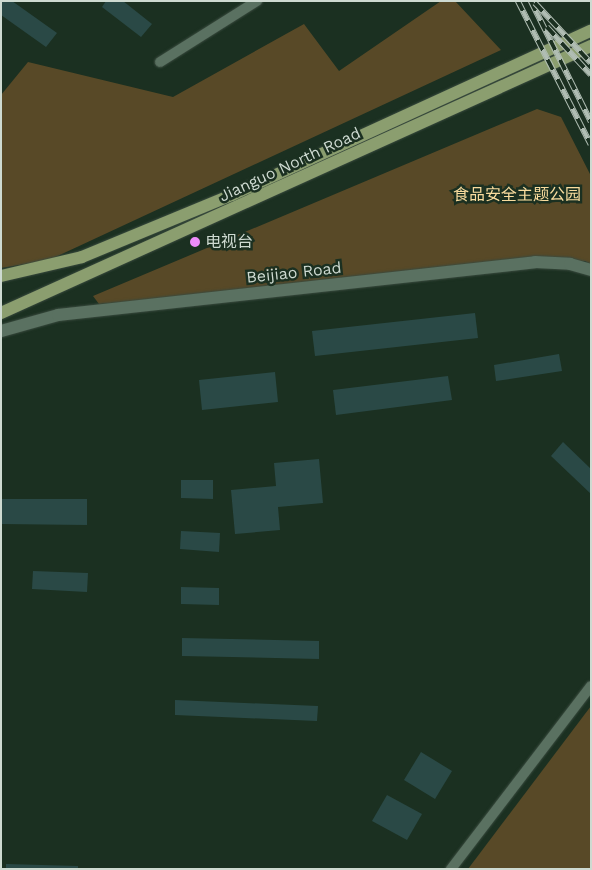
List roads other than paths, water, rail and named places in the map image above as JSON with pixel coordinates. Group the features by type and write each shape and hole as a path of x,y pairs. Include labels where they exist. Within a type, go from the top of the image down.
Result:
{"main road":[{"name":"Jianguo North Road","path":"1,276 82,257 232,195 591,31"},
{"name":"Jianguo North Road","path":"1,313 591,46"}],"street":[{"path":"160,62 258,1"},
{"name":"Beijiao Road","path":"1,331 58,316 535,262 570,264 591,270"},
{"path":"451,869 591,686"}],"railway":[{"path":"518,1 591,145"},
{"path":"531,1 591,122"},
{"path":"535,3 591,63"},
{"path":"547,27 591,75"}],"place":[{"name":"电视台","path":"195,242"}],"park label":[{"name":"食品安全主题公园","path":"517,195"}]}
